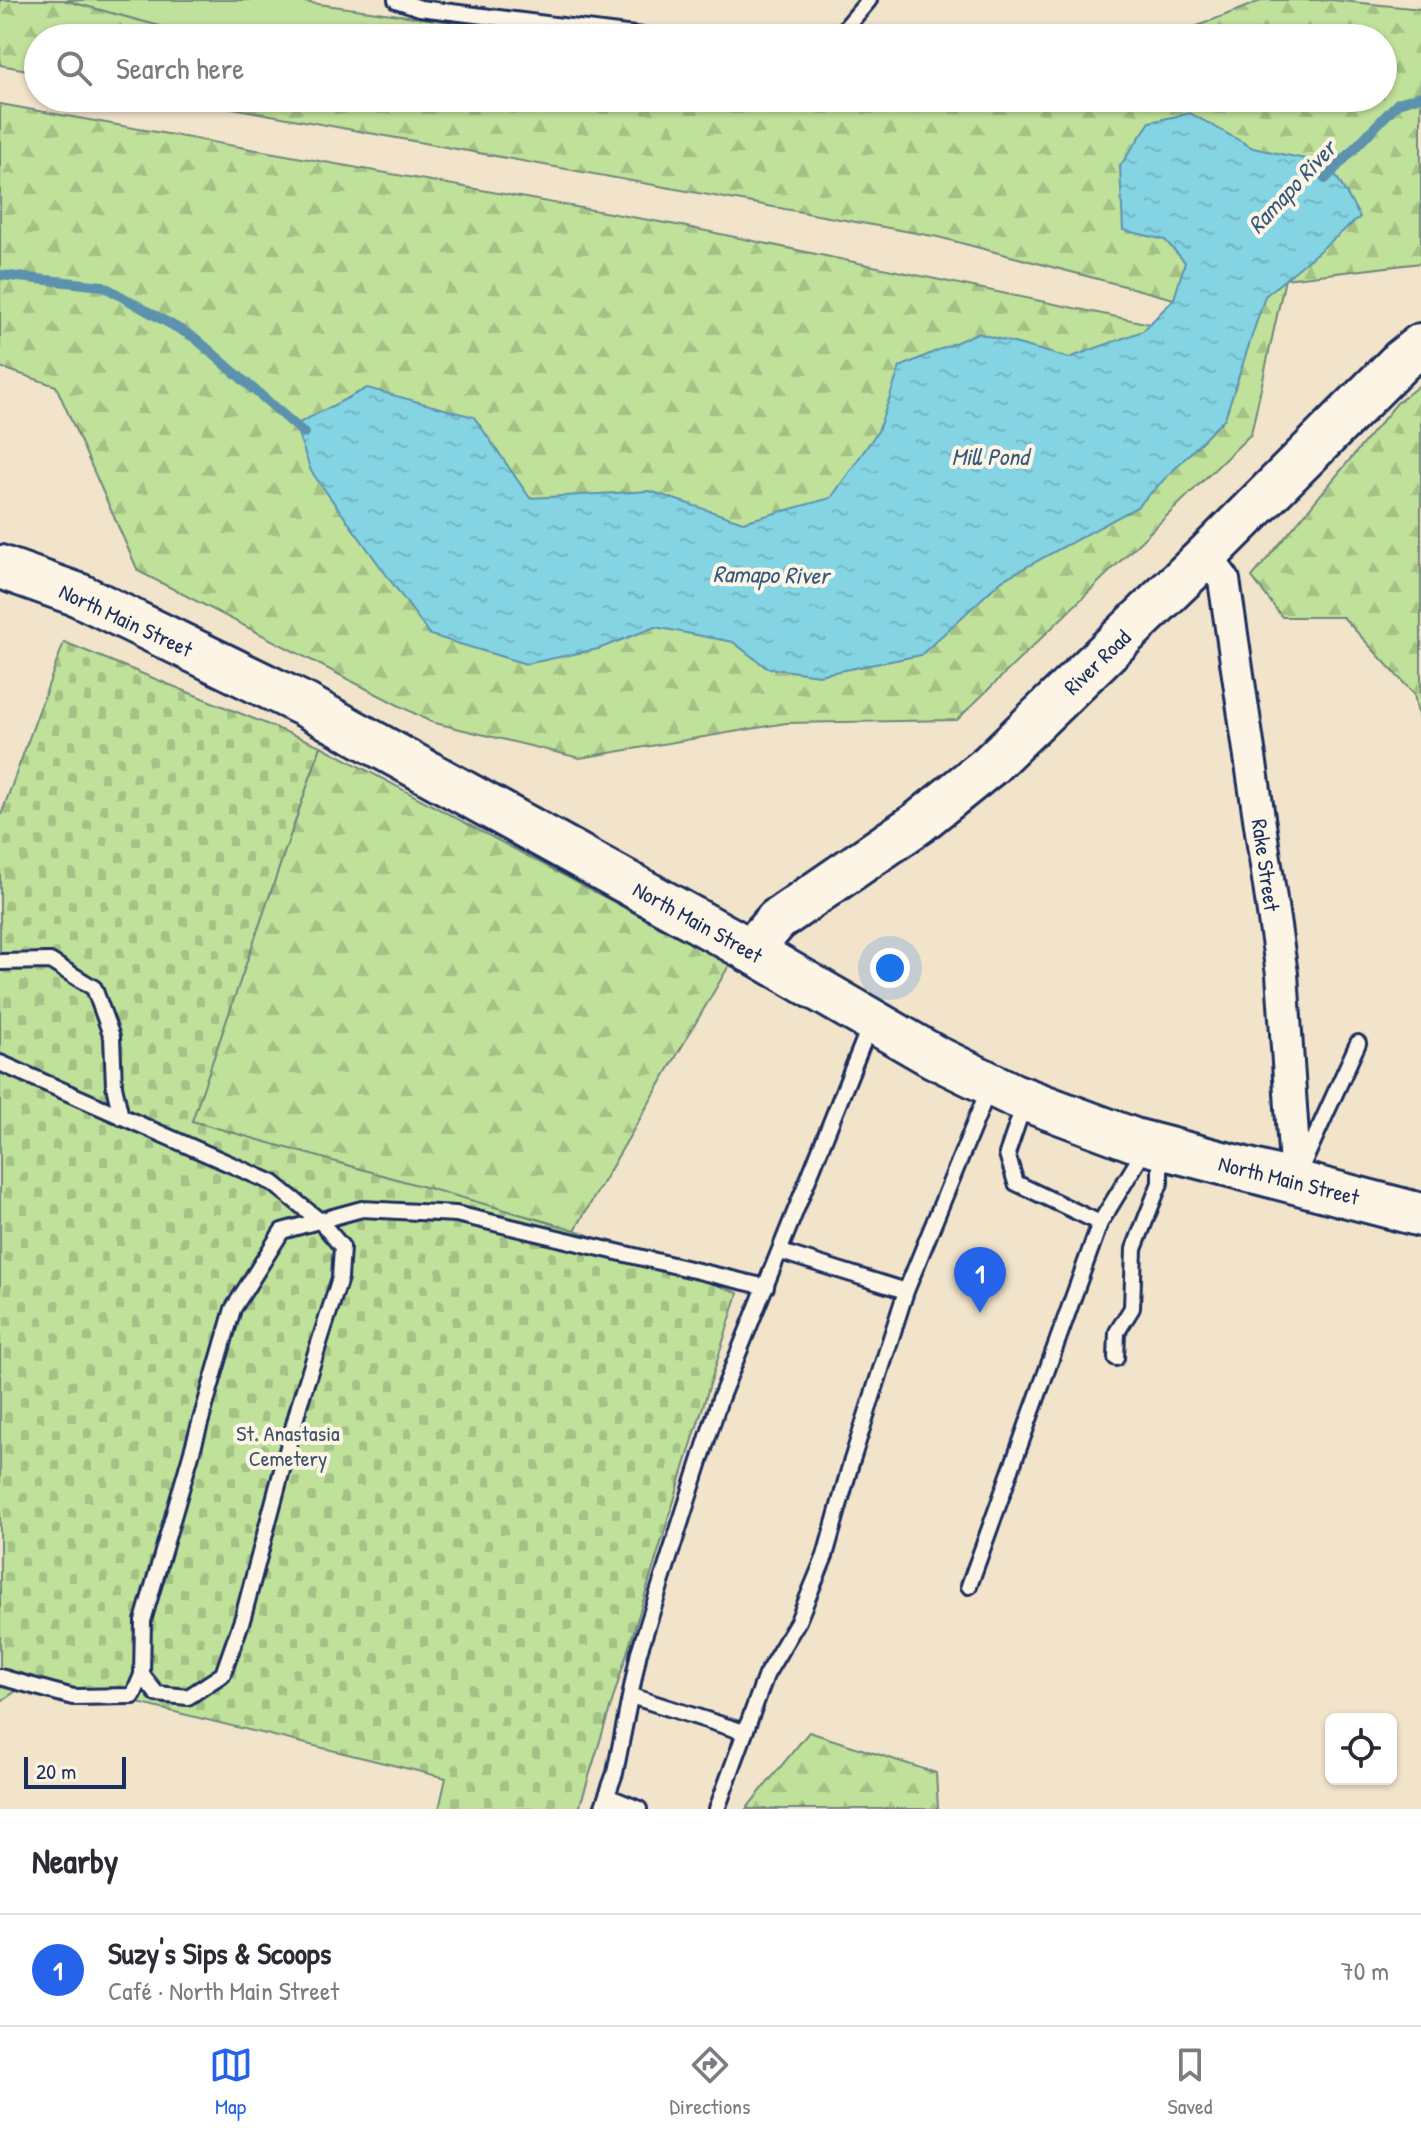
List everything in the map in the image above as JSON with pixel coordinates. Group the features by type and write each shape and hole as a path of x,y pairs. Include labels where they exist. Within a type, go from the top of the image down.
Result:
{"street":[{"name":"River Road","path":"750,951 777,920 918,823 990,765 1402,360 1421,345"},
{"name":"Rake Street","path":"1206,556 1224,580 1280,958 1296,1181"},
{"name":"North Main Street","path":"0,567 79,595 305,705 872,1021 1008,1092 1154,1145 1421,1215"}],"lane":[{"path":"396,0 420,8 547,24"},
{"path":"849,24 869,0"},
{"path":"0,962 50,961 94,988 112,1037 114,1086 121,1117"},
{"path":"639,1809 604,1802 615,1773 639,1652 720,1399 872,1021"},
{"path":"1296,1181 1358,1043"},
{"path":"0,1063 273,1183 320,1221 342,1247 340,1278 300,1402 243,1617 223,1674 188,1697 157,1694 142,1675"},
{"path":"1008,1092 1007,1154 1016,1183 1100,1223"},
{"path":"717,1809 766,1675 798,1621 825,1556 906,1291 1008,1092"},
{"path":"969,1586 1100,1223 1154,1145"},
{"path":"1116,1358 1117,1332 1132,1308 1134,1249 1160,1183 1154,1145"},
{"path":"0,1677 73,1697 133,1696 142,1675 143,1621 233,1309 282,1231 362,1209 456,1214 766,1287"},
{"path":"781,1252 906,1291"},
{"path":"631,1696 744,1732"}],"green space":[{"path":"0,0 63,0 152,24 24,24 24,69 0,65"},
{"path":"63,0 289,0 465,24 152,24"},
{"path":"1263,0 1332,0 1421,9 1421,263 1285,279 1251,434 957,720 786,723 580,758 431,722 138,571 56,386 0,367 0,104 24,108 24,112 45,112 682,226 1150,324 1174,299 938,237 255,112 1397,112 1397,24 1202,24"},
{"path":"1421,384 1421,730 1414,694 1343,617 1282,617 1252,577 1397,403"},
{"name":"St. Anastasia Cemetery","path":"64,642 321,746 192,1121 575,1230 738,1293 579,1809 439,1809 446,1778 35,1678 0,1702 0,818"},
{"path":"321,746 730,964 575,1230 191,1121"},
{"path":"809,1732 936,1773 938,1809 746,1809"}],"water":[{"name":"Mill Pond","path":"1190,113 1253,148 1329,164 1360,217 1265,296 1225,418 1137,507 1002,580 921,655 819,675 767,668 733,642 655,627 598,649 526,664 430,635 311,471 295,425 367,388 474,417 530,498 650,491 743,522 831,498 878,431 900,367 977,333 1069,358 1143,331 1174,299 1185,262 1165,240 1123,230 1120,166 1150,122"}],"waterway":[{"name":"Ramapo River","path":"1397,104 1421,96"},
{"name":"Ramapo River","path":"1325,179 1389,112"},
{"name":"Ramapo River","path":"0,275 103,286 195,338 304,433"}],"place":[{"name":"Suzy's Sips & Scoops","path":"980,1313"}]}
